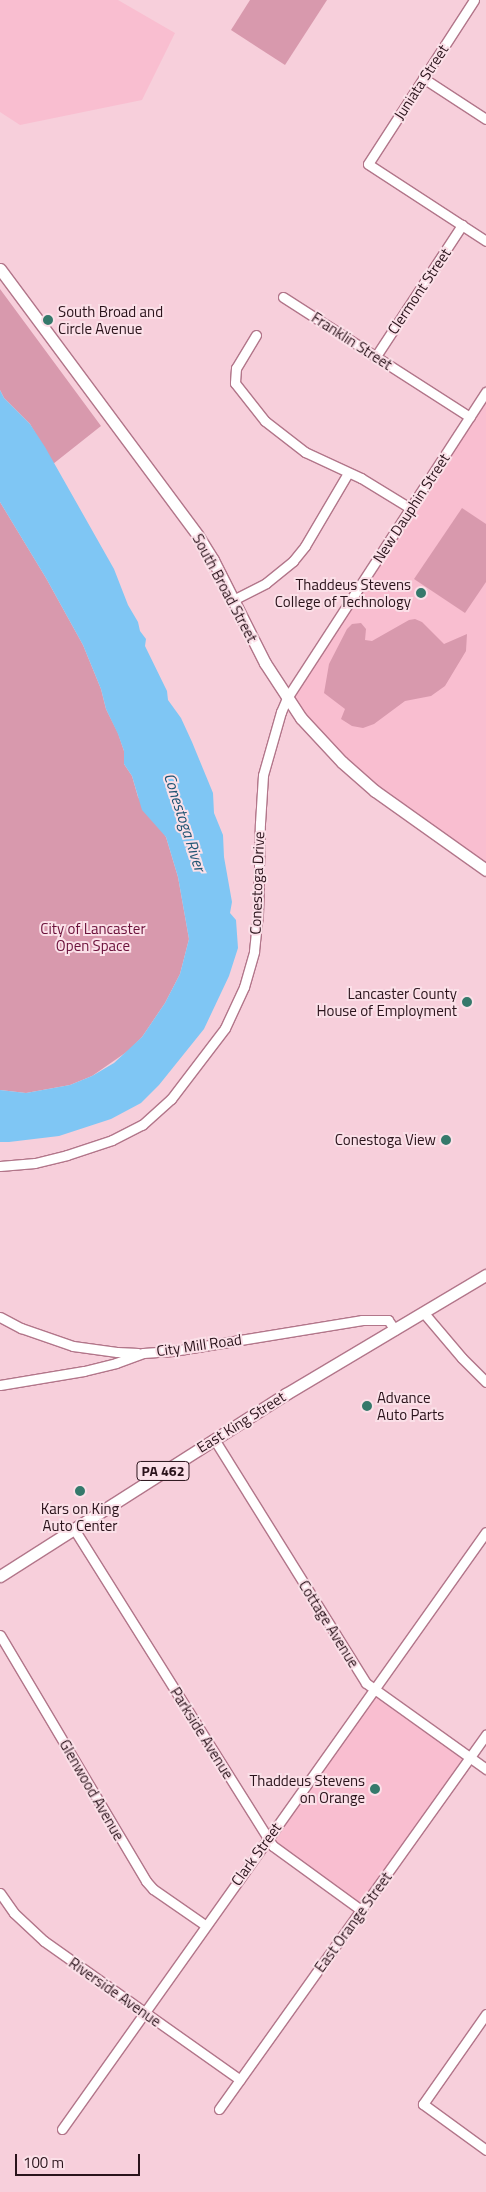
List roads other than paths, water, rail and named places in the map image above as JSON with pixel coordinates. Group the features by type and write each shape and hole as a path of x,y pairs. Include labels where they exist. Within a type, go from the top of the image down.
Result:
{"main road":[{"name":"South Broad Street","path":"0,269 188,522 213,560 255,645 287,698 328,747 375,791 486,870"},
{"name":"East King Street","path":"0,1576 214,1439 486,1275"}],"street":[{"name":"Juniata Street","path":"462,226 368,164 474,0"},
{"path":"423,78 486,119"},
{"path":"462,226 486,241"},
{"name":"Clermont Street","path":"376,356 462,226"},
{"name":"Franklin Street","path":"283,297 470,417"},
{"path":"256,336 236,368 235,383 265,421 305,452 379,488 410,508"},
{"name":"New Dauphin Street","path":"287,698 486,392"},
{"path":"233,600 266,583 292,561 305,546 348,473"},
{"name":"Conestoga Drive","path":"0,1166 35,1163 67,1155 112,1140 142,1125 172,1099 225,1028 244,986 254,951 258,915 263,775 272,740 287,698"},
{"path":"423,1312 462,1358 486,1382"},
{"path":"0,1317 21,1328 73,1346 117,1352 143,1353"},
{"name":"City Mill Road","path":"0,1385 84,1371 116,1363 143,1353 173,1351 362,1320 388,1320 395,1330"},
{"name":"Cottage Avenue","path":"214,1439 366,1683 486,1769"},
{"name":"Parkside Avenue","path":"74,1528 273,1846 361,1910"},
{"name":"Clark Street","path":"62,2129 205,1925 486,1532"},
{"name":"Glenwood Avenue","path":"0,1635 146,1881 153,1889 205,1925"},
{"name":"East Orange Street","path":"219,2109 486,1735"},
{"name":"Riverside Avenue","path":"0,1893 14,1912 44,1941 240,2080"},
{"path":"486,2014 423,2104 486,2150"}],"water":[{"name":"Conestoga River","path":"0,390 4,398 30,424 45,447 114,569 128,605 138,622 140,631 146,639 145,646 167,691 168,700 181,718 192,742 213,793 214,813 223,835 224,857 232,902 230,913 236,920 238,948 229,976 204,1029 159,1085 141,1103 111,1119 59,1136 9,1142 0,1142 0,1090 26,1093 70,1085 92,1076 114,1063 142,1037 165,1003 180,974 189,939 178,877 166,837 142,810 132,776 124,764 124,751 118,734 106,709 101,689 83,645 46,578 0,502"}],"place":[{"name":"South Broad and Circle Avenue","path":"48,320"},
{"name":"Thaddeus Stevens College of Technology","path":"421,593"},
{"name":"Lancaster County House of Employment","path":"467,1002"},
{"name":"Conestoga View","path":"446,1140"},
{"name":"Advance Auto Parts","path":"367,1406"},
{"name":"Kars on King Auto Center","path":"80,1491"},
{"name":"Thaddeus Stevens on Orange","path":"375,1789"}],"park label":[{"name":"City of Lancaster Open Space","path":"93,936"}]}
